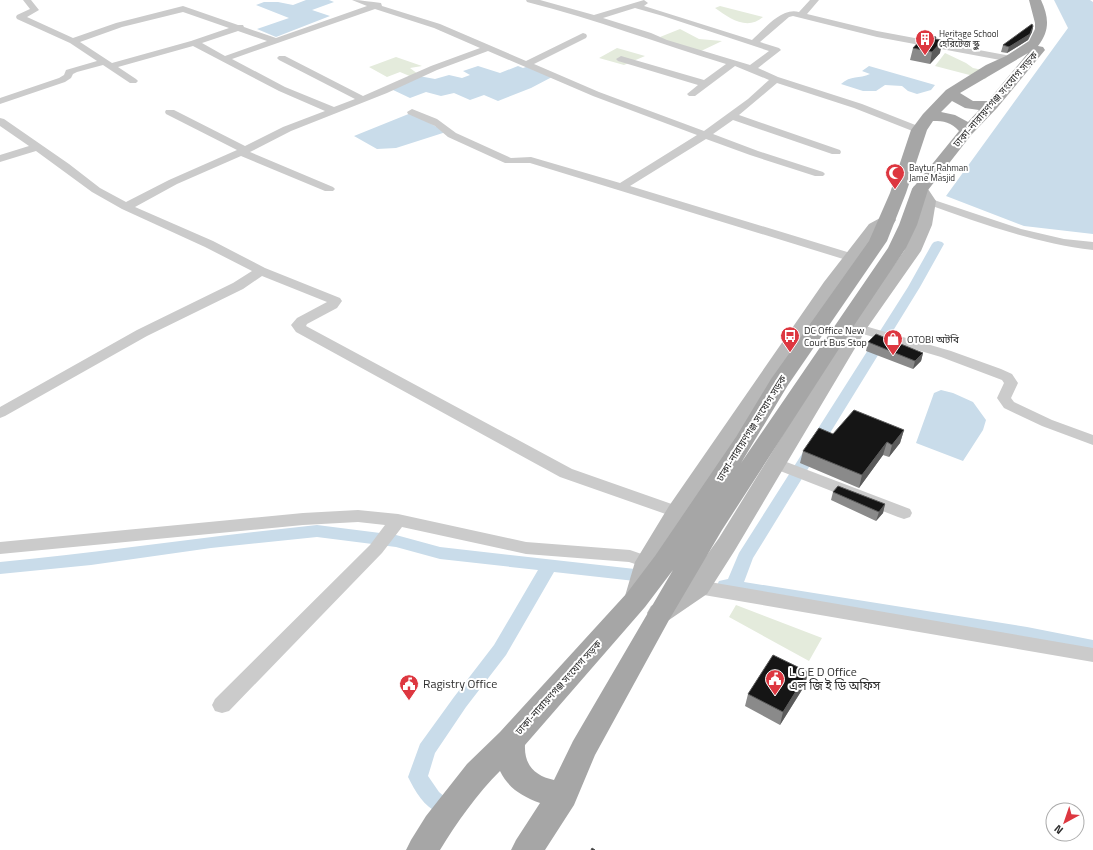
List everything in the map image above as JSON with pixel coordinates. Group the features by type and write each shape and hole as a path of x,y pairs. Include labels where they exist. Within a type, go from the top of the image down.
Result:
{"main road":[{"name":"ঢাকা-নারায়ণগঞ্জ সংযোগ সড়ক","path":"422,850 437,826 478,773 510,741 636,600 664,563 745,440 778,384 878,241 888,220 924,124 951,93 991,68 1011,59 1034,43 1041,29 1038,7 1035,0"},
{"name":"ঢাকা-নারায়ণগঞ্জ সংযোগ সড়ক","path":"527,850 563,795 583,750 660,613 713,524 897,248 924,195 967,131 992,106 1047,38 1052,24 1043,0"},
{"path":"951,93 960,102 967,105 980,107 992,106"},
{"path":"924,124 943,116 962,123 967,131"},
{"path":"510,741 510,757 521,778 530,786 541,791 550,794 563,795"}],"street":[{"path":"27,0 35,10 20,17 73,41 133,81"},
{"path":"356,0 437,26 596,94 705,135 819,174"},
{"path":"530,0 594,18 648,35 664,42 751,68 775,79 858,106 924,124"},
{"path":"594,18 653,0"},
{"path":"801,15 815,0"},
{"path":"224,59 389,2"},
{"path":"636,6 665,13 721,34 776,50 751,68"},
{"path":"73,41 119,25 176,9 187,9 277,41"},
{"path":"754,44 789,13 877,34 1011,59"},
{"path":"0,101 62,80 68,76 69,72 74,70 109,64 194,43 240,27"},
{"path":"527,64 582,36"},
{"path":"194,43 282,89 334,110"},
{"path":"126,207 173,182 243,151 287,129 362,100 487,48"},
{"path":"282,58 362,100"},
{"path":"621,59 706,84"},
{"path":"692,94 733,63"},
{"path":"622,186 705,135 731,116 775,79"},
{"path":"170,112 243,151 329,189"},
{"path":"412,112 432,120 445,128 452,135 509,161 531,160 622,186 854,258"},
{"path":"731,116 836,152"},
{"path":"0,121 36,147 66,166 96,190 126,207 209,244 261,271 335,301 332,305 302,321 298,325 301,329 566,473 677,512"},
{"path":"0,159 36,147"},
{"path":"660,613 698,587 781,465 912,251 924,225 924,195 1017,232 1064,243 1093,246"},
{"path":"636,600 648,562 677,512 830,286 854,258 874,228 888,220"},
{"path":"0,413 142,333 238,286 261,271"},
{"path":"864,330 946,354 1006,377 1011,383 1004,398 1009,405 1047,423 1093,440"},
{"path":"781,465 904,513"},
{"path":"0,548 303,519 358,516 397,521 526,548 630,556 648,562"},
{"path":"222,705 376,549 397,521"},
{"path":"698,587 1093,655"}],"green space":[{"path":"720,6 763,17 751,23 738,22 715,8"},
{"path":"680,29 699,39 722,41 699,52 666,41 660,37"},
{"path":"617,48 645,56 624,65 599,58"},
{"path":"945,53 973,68 992,72 985,79 935,66"},
{"path":"396,57 422,66 410,68 418,74 412,77 400,72 387,77 369,67"},
{"path":"736,605 822,638 809,661 729,617"}],"water":[{"path":"306,0 329,0 334,2 312,10 330,16 276,37 257,29 289,18 256,5 264,2 278,2 293,5"},
{"path":"1054,0 1090,0 1093,2 1093,234 1024,226 946,196 1068,28"},
{"path":"478,66 500,73 518,66 523,68 529,66 552,77 531,88 498,101 484,95 470,100 454,93 441,96 426,92 410,98 391,89 419,76 435,79 449,75 462,78 470,75 463,71"},
{"path":"869,66 935,85 931,90 917,94 908,91 902,86 885,85 876,91 863,91 841,84 848,79 870,74 862,71"},
{"path":"411,113 446,132 396,148 377,149 354,136"},
{"path":"941,390 953,393 973,402 986,420 983,430 963,461 916,443 934,393"}],"building":[{"path":"1032,24 1033,26 1030,34 1009,47 1003,45"},
{"path":"925,35 943,40 932,52 913,48"},
{"path":"876,334 923,353 915,361 868,342"},
{"path":"854,410 904,430 892,445 887,442 862,475 803,451 819,428 833,434"},
{"path":"838,486 885,504 879,512 833,492"},
{"name":"L G E D Office এল জি ই ডি অফিস","path":"773,655 808,672 783,712 748,694"}],"waterway":[{"path":"734,586 745,557 914,287 938,244"},
{"path":"0,568 91,559 211,542 317,531 396,541 440,553 635,575"},
{"path":"439,804 432,798 418,777 427,750 460,702 500,650 549,566"},
{"path":"725,585 1027,634 1093,647"}],"place":[{"name":"Heritage School হেরিটেজ স্কুল","path":"925,56"},
{"name":"Baytur Rahman Jame Masjid","path":"895,190"},
{"name":"DC Office New Court Bus Stop","path":"790,353"},
{"name":"OTOBI অটবি","path":"893,356"},
{"name":"L G E D Office এল জি ই ডি অফিস","path":"775,696"},
{"name":"Ragistry Office","path":"409,701"}]}
